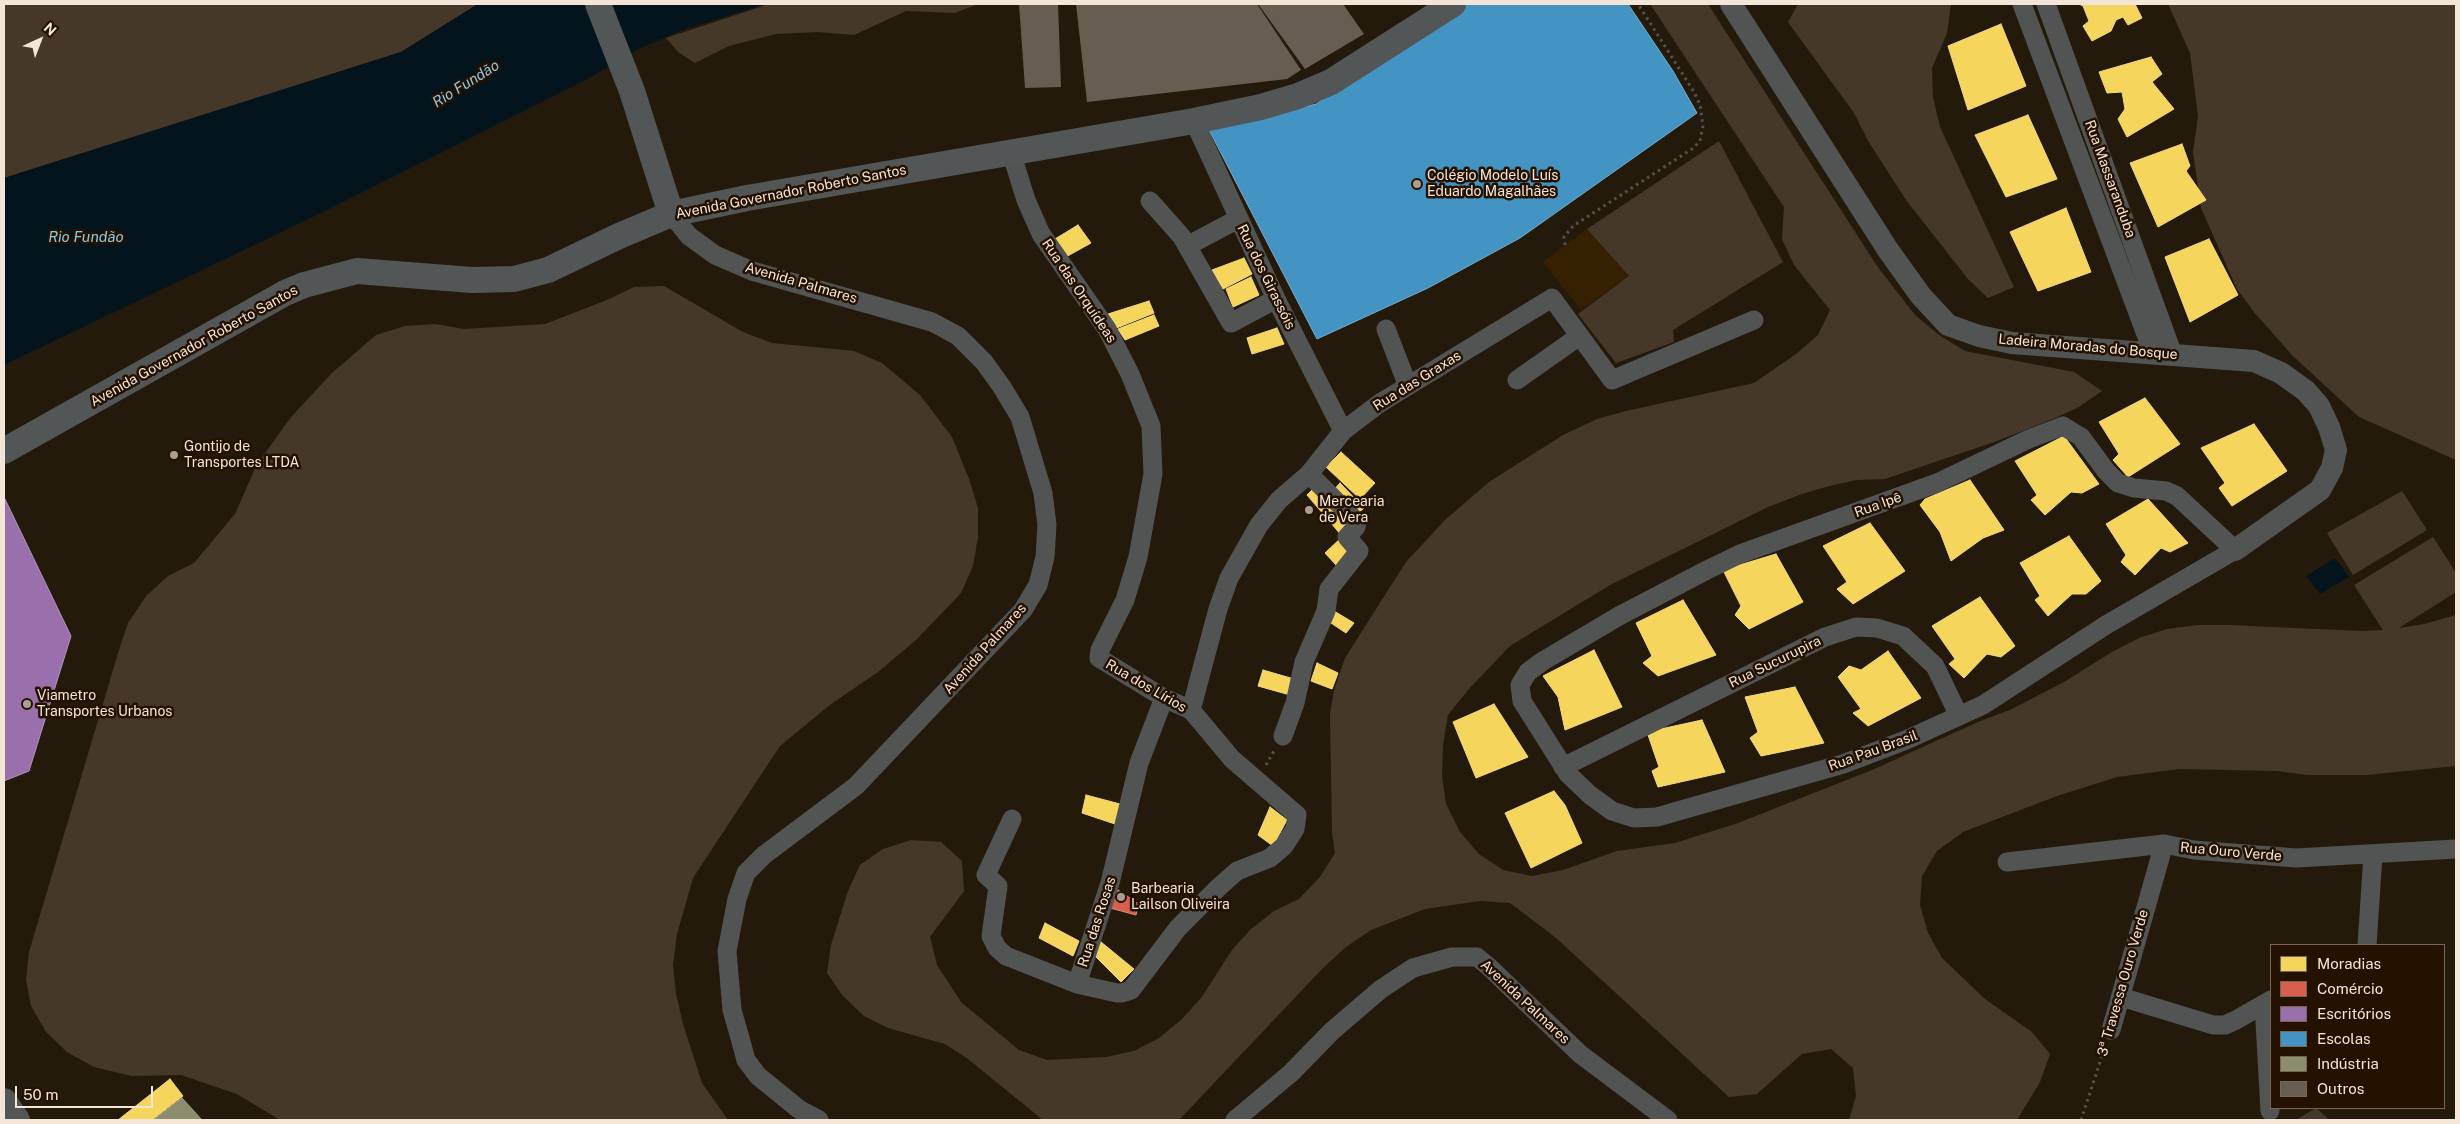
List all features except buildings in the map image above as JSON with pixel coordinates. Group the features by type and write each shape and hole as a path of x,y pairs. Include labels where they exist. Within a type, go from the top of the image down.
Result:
{"main road":[{"path":"598,4 632,91 671,214"},
{"name":"Avenida Governador Roberto Santos","path":"4,451 285,293 304,285 357,271 472,280 514,279 548,270 619,236 671,214 747,198 1194,121 1298,96 1331,82 1453,4"},
{"path":"4,1101 17,1120"}],"street":[{"name":"Ladeira Moradas do Bosque","path":"1730,4 1888,250 1921,296 1948,325 1979,336 2012,343 2254,361 2281,373 2306,390 2319,406 2329,427 2336,450 2332,468 2320,490 2235,550"},
{"name":"Rua Massaranduba","path":"2022,4 2091,189 2163,354"},
{"name":"Rua Massaranduba","path":"2046,4 2076,82 2111,183 2163,354"},
{"path":"2055,91 2076,82"},
{"name":"Rua dos Girassóis","path":"1194,121 1276,299 1343,431"},
{"name":"Rua das Orquídeas","path":"1011,152 1026,200 1041,234 1107,329 1130,374 1151,426 1153,474 1138,557 1125,600 1100,650 1099,658"},
{"path":"2091,189 2111,183"},
{"path":"1150,201 1182,237 1231,323 1276,299"},
{"name":"Avenida Palmares","path":"671,214 688,236 715,255 752,271 932,322 958,336 984,362 1020,417 1043,493 1047,524 1045,557 1038,586 1023,610 856,786 764,856 746,873 737,899 727,951 732,1010 746,1060 758,1076 800,1110 819,1120"},
{"path":"1187,246 1238,219"},
{"name":"Rua das Graxas","path":"1191,710 1218,609 1229,578 1259,526 1279,500 1309,474 1343,431 1373,408 1552,298 1578,337 1612,380 1754,320"},
{"path":"1386,329 1408,386"},
{"path":"1517,380 1578,337"},
{"name":"Rua Ipê","path":"1522,701 1520,686 1528,672 1543,661 1619,616 1707,570 1740,554 1937,483 2028,439 2062,426 2081,437 2106,471 2118,483 2134,488 2166,490 2177,496 2235,550"},
{"path":"1283,736 1295,703 1304,662 1326,611 1329,589 1359,551 1347,536 1356,527 1357,522 1309,474"},
{"name":"Rua Pau Brasil","path":"1522,701 1564,767 1590,796 1612,811 1634,818 1657,817 1843,764 1906,740 1984,705 2106,625 2235,550"},
{"name":"Rua Sucurupira","path":"1564,767 1825,637 1856,627 1878,628 1903,636 1935,666 1959,716"},
{"name":"Rua dos Lírios","path":"1077,984 1122,994 1131,990 1178,928 1219,887 1237,871 1270,858 1284,846 1295,829 1296,815 1232,758 1191,710 1164,698 1099,658"},
{"name":"Rua das Rosas","path":"1012,819 986,875 998,886 991,936 997,948 1006,956 1077,984 1110,883 1139,764 1164,698"},
{"name":"Rua Ouro Verde","path":"2008,862 2164,844 2194,850 2296,858 2456,850"},
{"name":"3ª Travessa Ouro Verde","path":"2111,1030 2164,844"},
{"path":"2367,944 2373,855"},
{"name":"Avenida Palmares","path":"1236,1120 1381,989 1413,968 1452,957 1465,956 1477,958 1488,966 1580,1054 1668,1120"},
{"path":"2121,996 2213,1025 2225,1025 2268,1002 2270,1110"}],"path":[{"path":"1565,245 1564,237 1573,226 1692,149 1700,141 1703,126 1700,105 1694,92 1638,4"},
{"path":"1256,778 1283,736"},
{"name":"3ª Travessa Ouro Verde","path":"2081,1120 2111,1030"}],"shaded area":[{"path":"4,4 478,4 401,52 4,178"},
{"path":"769,4 978,4 955,13 906,11 854,35 818,32 776,34 729,46 695,63 678,52 666,38"},
{"path":"1650,4 1708,4 1877,266 1915,315 1939,335 1965,351 2074,372 2102,391 2079,407 1997,441 1885,479 1857,480 1829,486 1768,507 1610,585 1510,646 1468,690 1448,715 1443,745 1442,776 1446,804 1460,832 1479,854 1503,870 1532,876 1563,870 1617,851 1675,843 1738,823 1872,770 1978,722 2012,709 2064,682 2112,652 2139,638 2167,629 2197,625 2228,625 2362,631 2383,630 2354,585 2433,537 2456,573 2456,592 2399,628 2424,624 2456,615 2456,766 2366,775 2307,775 2277,771 2179,769 2117,777 2057,796 1963,832 1937,851 1922,876 1920,905 1928,933 1942,958 1985,999 2032,1032 2050,1054 2040,1082 2017,1120 1849,1120 1856,1096 1853,1068 1831,1049 1802,1054 1757,1094 1729,1097 1555,937 1510,903 1480,901 1425,909 1371,930 1346,947 1323,968 1179,1120 1043,1120 968,1059 945,1044 888,1028 864,1016 843,996 827,973 831,945 848,891 860,865 883,849 911,840 941,842 962,861 964,891 930,937 937,965 961,1002 1019,1050 1047,1060 1106,1057 1134,1051 1159,1038 1182,1019 1201,998 1232,950 1251,929 1274,911 1299,899 1320,877 1335,853 1332,832 1330,714 1334,690 1345,658 1406,562 1445,520 1489,482 1563,435 1597,419 1626,411 1754,383 1796,354 1818,335 1830,310 1794,265 1782,239 1784,207"},
{"path":"1798,4 1951,4 1947,33 1932,68 1933,97 1940,127 2014,287 1988,298 1968,279 1906,200 1867,139 1854,113 1788,22"},
{"path":"2168,4 2456,4 2456,460 2359,417 2292,355 2254,312 2237,289 2201,208 2193,152 2198,116 2190,53"},
{"path":"1719,141 1783,262 1673,330 1674,342 1616,363 1578,314 1629,276 1587,229"},
{"path":"1587,229 1629,276 1581,310 1543,262"},
{"path":"664,286 743,332 772,343 854,351 882,363 920,395 952,437 969,479 978,508 978,537 973,566 961,593 916,640 878,672 831,704 780,746 693,878 677,934 673,965 676,994 683,1024 702,1083 728,1120 280,1120 237,1094 181,1075 132,1076 94,1067 67,1052 46,1032 31,1006 26,979 29,952 119,650 128,623 146,596 168,576 194,563 235,514 257,464 292,416 332,373 376,335 405,326 435,324 464,329 545,324 607,300 634,287"},
{"path":"2402,491 2427,530 2353,575 2327,533"},
{"path":"2317,1109 2330,1120 2296,1120"}],"water":[{"name":"Rio Fundão","path":"478,4 765,4 682,30 637,50 586,80 317,215 4,365 4,178 401,52"},
{"path":"2335,558 2349,577 2320,594 2306,576"}],"place":[{"name":"Colégio Modelo Luís Eduardo Magalhães","path":"1417,184"},
{"name":"Gontijo de Transportes LTDA","path":"174,455"},
{"name":"Mercearia de Vera","path":"1309,510"},
{"name":"Viametro Transportes Urbanos","path":"27,704"},
{"name":"Barbearia Lailson Oliveira","path":"1121,897"}]}
